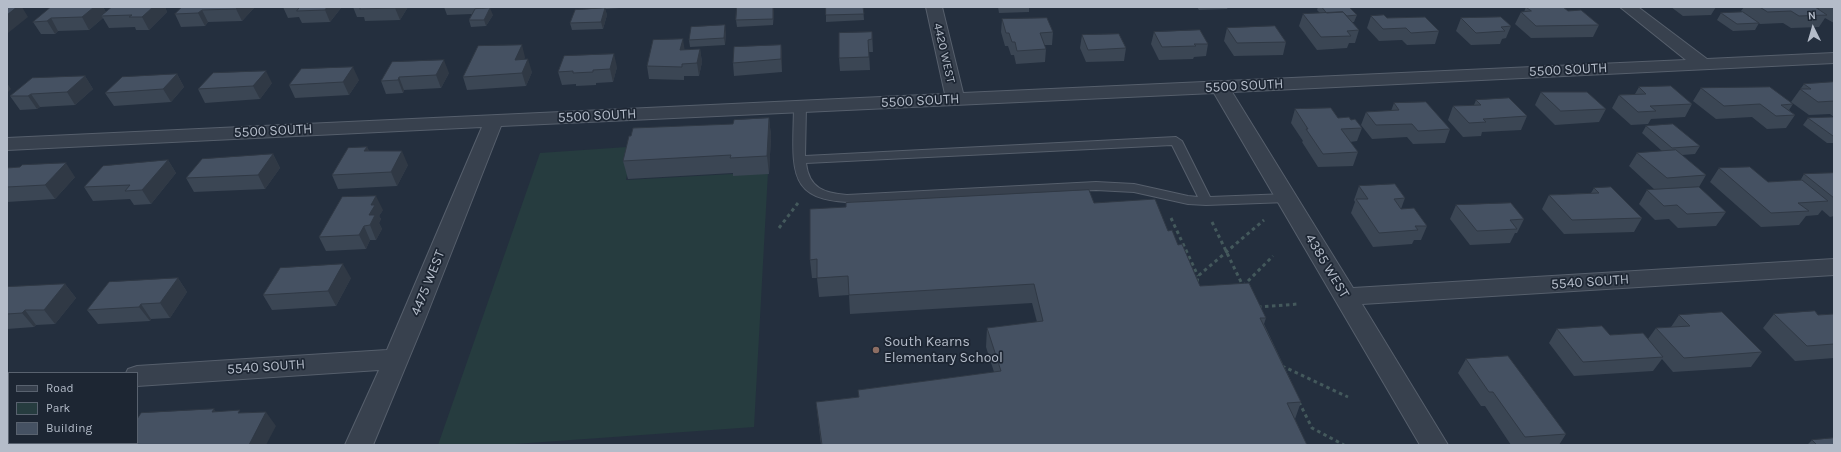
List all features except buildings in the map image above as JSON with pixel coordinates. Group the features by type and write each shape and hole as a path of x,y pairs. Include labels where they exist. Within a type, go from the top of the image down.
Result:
{"street":[{"name":"4420 WEST","path":"934,7 955,99"},
{"path":"1628,7 1703,64"},
{"name":"5500 SOUTH","path":"7,144 1834,58"},
{"name":"4385 WEST","path":"1220,87 1434,445"},
{"name":"4475 WEST","path":"359,445 412,322 494,121"},
{"name":"5540 SOUTH","path":"1346,297 1834,267"},
{"name":"5540 SOUTH","path":"138,376 396,359"}],"lane":[{"path":"800,106 800,160 804,181 813,189 823,194 849,199 1096,186 1134,188 1188,200 1206,201 1287,198"},
{"path":"800,160 1176,141 1206,201"}],"path":[{"path":"779,228 800,201"},
{"path":"1171,217 1198,276 1197,284"},
{"path":"1209,217 1246,293"},
{"path":"1198,276 1266,218"},
{"path":"1243,286 1273,256"},
{"path":"1253,307 1298,304"},
{"path":"1278,359 1285,373"},
{"path":"1282,366 1348,397"},
{"path":"1298,400 1312,428 1344,445"}],"green space":[{"path":"627,147 631,153 626,180 768,172 754,427 501,445 438,445 540,153"}],"place":[{"name":"South Kearns Elementary School","path":"876,350"}]}
